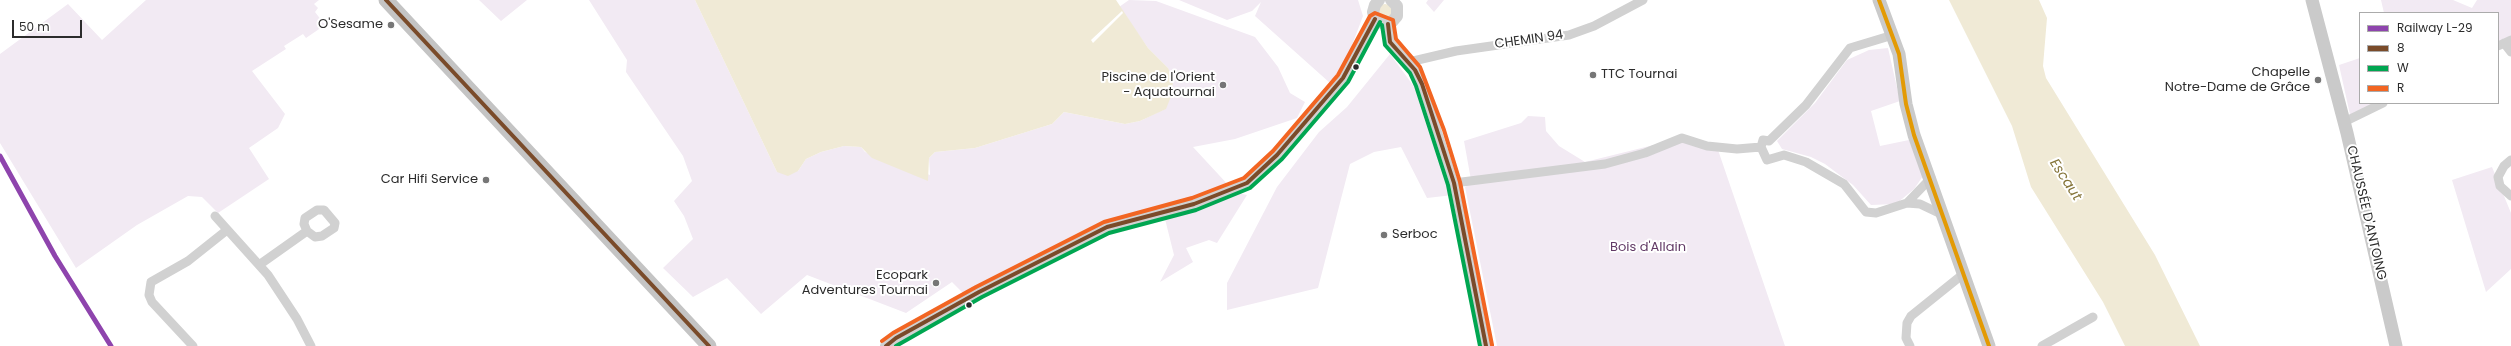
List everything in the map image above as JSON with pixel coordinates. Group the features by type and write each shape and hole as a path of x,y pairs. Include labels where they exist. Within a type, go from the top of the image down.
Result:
{"main road":[{"path":"386,0 709,346"},
{"path":"398,0 720,346"},
{"path":"1879,0 1893,35 1914,135 1931,178 1941,214 1988,346"},
{"name":"CHAUSSÉE D'ANTOING","path":"2312,0 2344,122 2396,346"}],"street":[{"path":"886,346 896,338 973,296 1102,229 1199,202 1247,183 1277,155 1343,78 1375,19 1373,8 1377,0"},
{"path":"1375,19 1381,23 1388,24 1396,18 1398,12 1397,6 1391,0"},
{"name":"CHEMIN 94","path":"1409,62 1456,51 1569,35 1594,26 1643,0"},
{"path":"1388,24 1390,42 1409,62 1422,84 1454,183 1486,346"},
{"path":"1893,35 1850,48 1806,105 1769,141 1763,140 1761,147 1767,160 1784,155 1792,157 1806,162 1844,184 1866,212 1876,213 1907,203 1920,204 1941,214"},
{"path":"2504,43 2511,52"},
{"path":"2344,122 2381,104"},
{"path":"1454,183 1605,164 1645,153 1682,138 1707,146 1737,149 1761,147"},
{"path":"2511,160 2504,166 2498,176 2500,186 2511,196"},
{"path":"1907,203 1931,178"},
{"path":"215,216 259,265 297,319 311,346"},
{"path":"193,346 152,302 149,296 151,282 188,261 227,230"},
{"path":"259,265 307,231"},
{"path":"1910,346 1906,338 1907,323 1911,316 1962,275"},
{"path":"2042,346 2093,317"}],"green space":[{"path":"146,0 319,0 314,4 318,8 315,12 325,25 306,38 303,34 284,46 286,49 252,71 285,114 278,128 249,148 269,179 218,213 202,197 188,196 137,225 76,268 0,143 0,54 68,4 102,40"},
{"path":"479,0 527,0 501,21"},
{"path":"589,0 695,0 777,172 798,171 806,159 821,152 844,146 861,147 865,152 930,175 929,158 935,152 975,148 1052,124 1064,112 1125,124 1140,121 1165,109 1172,94 1168,68 1148,48 1119,7 1129,0 1156,1 1255,37 1278,67 1290,93 1305,102 1297,118 1235,139 1193,147 1231,188 1094,227 965,295 952,282 906,313 807,275 761,314 727,278 693,297 663,268 693,239 684,216 674,201 692,181 683,156 626,72 627,60"},
{"path":"1179,0 1358,0 1363,16 1346,61 1330,83 1255,16 1261,2 1252,11 1227,20"},
{"path":"1428,0 1444,0 1434,12 1426,3"},
{"path":"2381,0 2453,0 2472,8 2477,0 2511,0 2511,40 2499,46 2499,12 2384,12"},
{"path":"1888,48 1900,101 1871,111 1880,146 1909,140 1923,176 1914,189 1896,204 1871,205 1853,185 1825,164 1811,157 1782,149 1777,141 1815,103 1847,60 1869,50"},
{"path":"1390,54 1421,96 1453,195 1427,198 1401,147 1374,152 1350,164 1318,288 1227,310 1227,283 1277,187 1319,132 1347,107"},
{"path":"2359,58 2359,104 2381,104 2351,119 2339,65"},
{"name":"Bois d'Allain","path":"1528,116 1545,117 1546,131 1559,146 1585,162 1682,138 1717,147 1785,346 1497,346 1465,187 1470,184 1471,180 1464,141 1521,123"},
{"path":"2492,167 2511,213 2511,269 2486,292 2452,180"},
{"path":"1238,193 1247,195 1217,243 1209,240 1186,248 1193,262 1160,282 1174,255 1164,215"}],"water":[{"path":"695,0 1116,0 1148,48 1168,68 1173,78 1172,94 1166,109 1140,121 1125,124 1064,112 1052,124 975,148 935,152 929,158 928,181 872,158 861,147 844,146 821,152 806,159 798,171 788,176 777,172"},
{"name":"Escaut","path":"1949,0 2039,0 2047,18 2043,66 2046,78 2155,255 2200,346 2125,346 2103,302 2031,187 2012,126"},
{"path":"1385,4 1390,6 1392,11 1390,16 1385,18 1380,16 1378,11 1380,6"}],"pier":[{"path":"1122,11 1123,13 1093,43 1091,40"}],"rail line":[{"name":"L-29","path":"0,156 55,256 111,346"}],"transit line":[{"name":"8","path":"386,0 709,346"},
{"path":"1879,0 1899,54 1906,104 1914,135 1989,346"},
{"name":"R","path":"882,341 893,333 976,287 1104,222 1192,198 1244,178 1273,151 1338,75 1370,16 1375,13 1393,20 1396,39 1420,67 1444,130 1460,182 1492,345"},
{"name":"8","path":"886,346 896,338 979,292 1107,227 1194,204 1247,183 1277,155 1343,78 1375,19"},
{"name":"W","path":"896,346 982,297 1109,233 1196,210 1250,188 1282,159 1348,82 1380,22"},
{"name":"8","path":"1388,24 1390,42 1415,70 1422,84 1454,183 1486,346"},
{"name":"W","path":"1382,25 1385,45 1410,73 1416,86 1448,185 1480,346"}],"place":[{"name":"O'Sesame","path":"391,25"},
{"name":"TTC Tournai","path":"1593,75"},
{"name":"Chapelle Notre-Dame de Grâce","path":"2318,80"},
{"name":"Piscine de l'Orient - Aquatournai","path":"1223,85"},
{"name":"Car Hifi Service","path":"486,180"},
{"name":"Serboc","path":"1384,235"},
{"name":"Ecopark Adventures Tournai","path":"936,283"}]}
